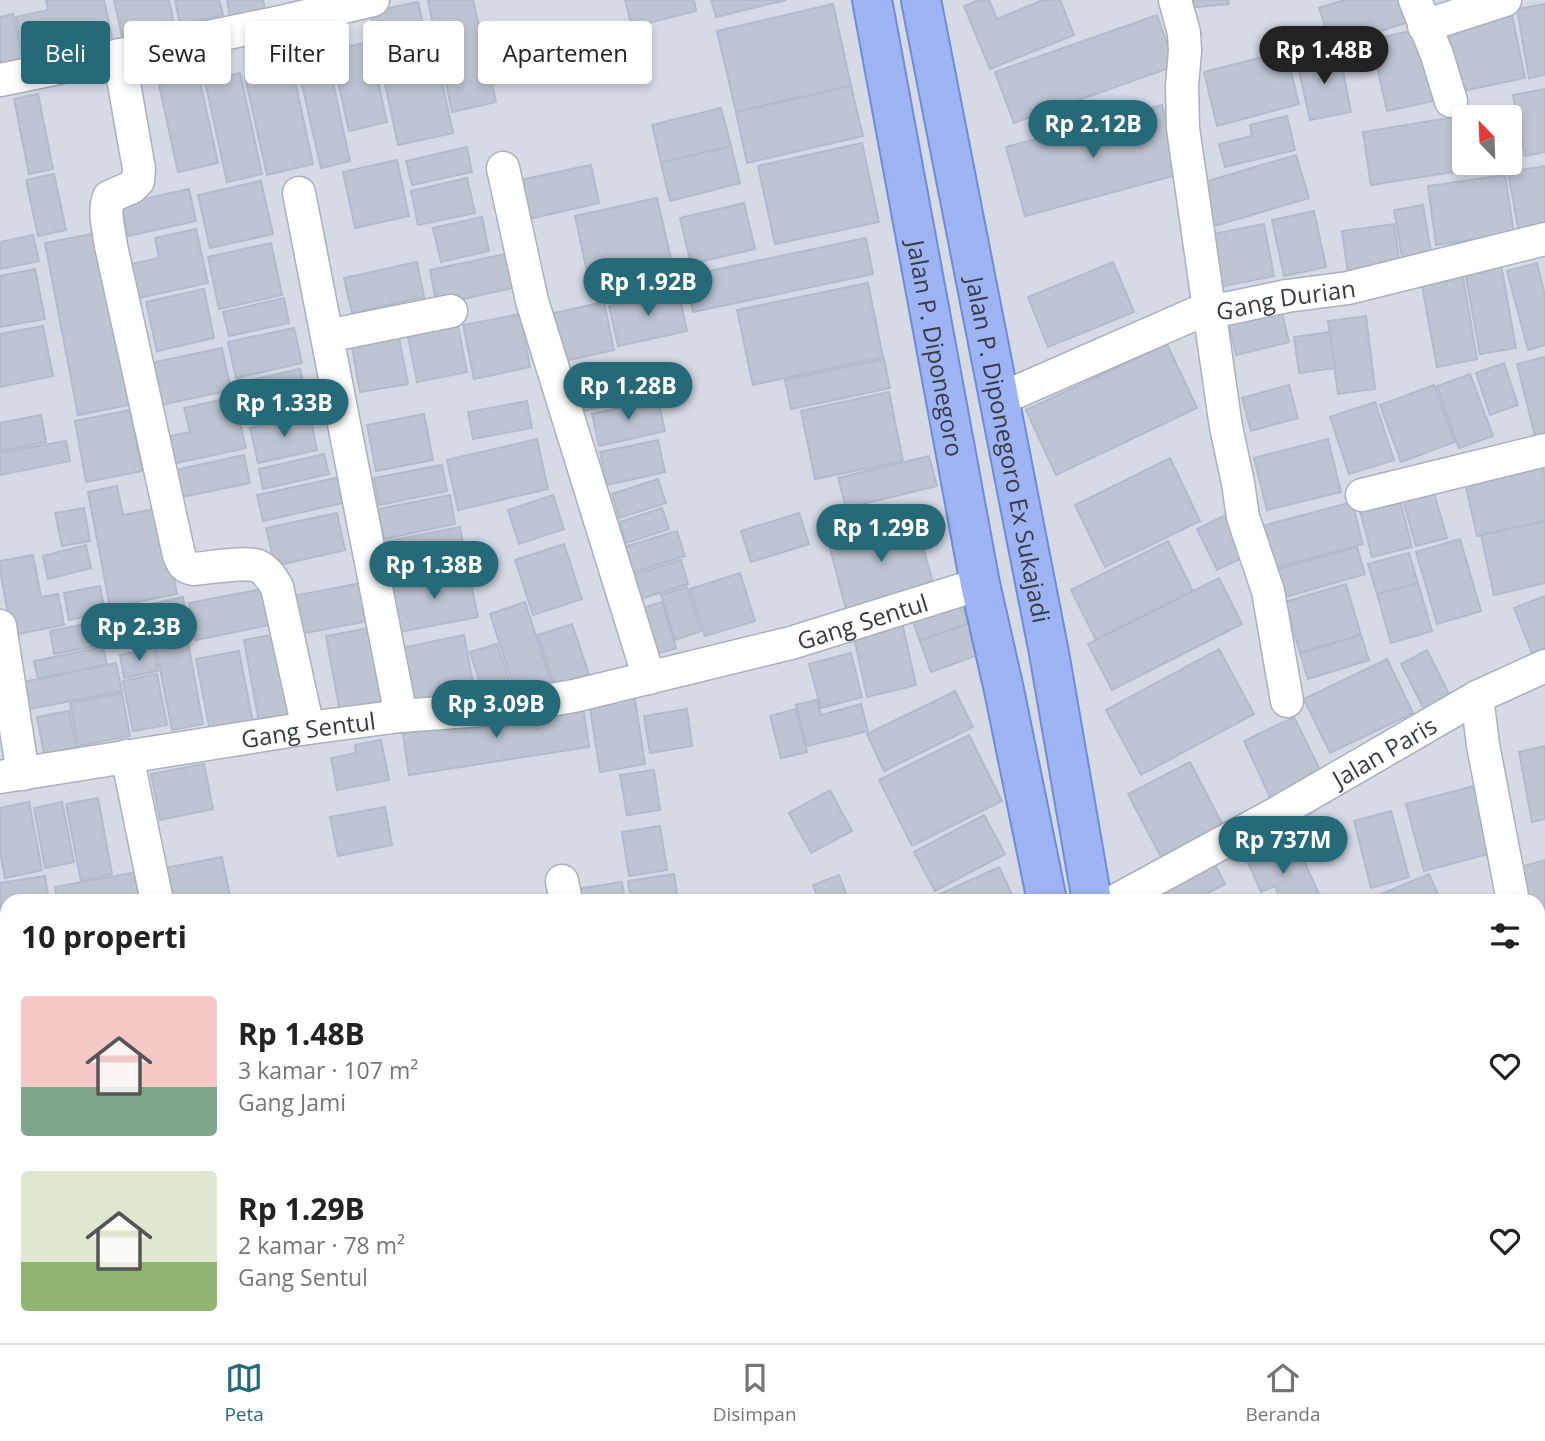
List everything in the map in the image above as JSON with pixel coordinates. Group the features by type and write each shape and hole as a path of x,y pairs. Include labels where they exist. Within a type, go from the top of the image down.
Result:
{"main road":[{"name":"Jalan P. Diponegoro","path":"872,0 980,584 1046,894"},
{"name":"Jalan P. Diponegoro Ex Sukajadi","path":"921,0 1049,653 1091,894"},
{"path":"949,419 998,400"}],"street":[{"path":"0,80 119,55 278,11 373,0"},
{"path":"1175,0 1184,33 1183,128 1226,427 1243,517 1268,590 1287,701"},
{"path":"1451,101 1420,13 1504,0"},
{"path":"119,55 139,169 138,181 132,187 109,197 106,204 107,214 111,246 179,555 187,568 249,564 262,568 271,577 277,587 308,728"},
{"path":"503,168 532,301 649,678"},
{"path":"299,194 401,716"},
{"name":"Gang Durian","path":"998,400 1208,308 1225,309 1287,296 1348,288 1545,239"},
{"path":"327,336 451,311"},
{"path":"1362,495 1545,450"},
{"name":"Gang Sentul","path":"11,776 308,728 401,716 495,709 574,696 791,643 980,584"},
{"path":"0,626 11,776"},
{"name":"Jalan Paris","path":"1128,894 1277,813 1477,697 1545,666"},
{"path":"1477,697 1483,744 1512,894"},
{"path":"127,756 156,894"}],"shaded area":[{"path":"0,0 1545,0 1545,894 0,894"}],"building":[{"path":"46,0 104,0 109,21 21,21 21,41 16,17 48,10"},
{"path":"114,0 169,0 173,21 124,21 122,36"},
{"path":"175,0 219,0 223,15 179,21"},
{"path":"227,0 263,0 265,9 230,17"},
{"path":"473,0 478,22 478,84 492,84 496,102 452,112 446,84 464,84 464,21 432,21 428,1"},
{"path":"625,0 694,0 696,11 652,22 630,21"},
{"path":"711,0 786,0 716,17"},
{"path":"980,0 989,0 997,19 1043,0 1060,0 1074,35 990,69 964,6"},
{"path":"1185,0 1228,0 1229,4 1186,8"},
{"path":"1344,0 1407,0 1414,20 1332,47 1319,8"},
{"path":"418,2 422,21 372,21 370,12"},
{"path":"833,4 851,86 736,112 717,31"},
{"path":"1545,4 1545,75 1529,78 1517,9"},
{"path":"1511,10 1525,78 1453,93 1440,25"},
{"path":"13,14 21,60 0,65 0,17"},
{"path":"1157,15 1175,66 1014,123 995,72"},
{"path":"1418,29 1433,101 1387,111 1371,40"},
{"path":"363,43 363,84 378,84 387,122 349,131 339,84 349,84 349,46"},
{"path":"1286,51 1299,104 1217,126 1204,72"},
{"path":"1339,52 1351,112 1310,120 1297,62"},
{"path":"240,73 262,174 227,182 206,84 231,84 231,75"},
{"path":"201,84 218,163 178,172 159,85"},
{"path":"247,84 296,84 313,164 267,175"},
{"path":"302,84 333,84 350,161 321,168"},
{"path":"385,84 442,84 453,133 398,145"},
{"path":"851,86 863,136 747,163 736,112"},
{"path":"1545,89 1545,152 1525,156 1522,105 1515,105 1513,95"},
{"path":"38,94 53,169 29,174 14,99"},
{"path":"1162,105 1180,174 1025,216 1006,147"},
{"path":"721,108 731,146 661,163 652,125"},
{"path":"1287,116 1295,150 1225,167 1219,144 1252,136 1250,125"},
{"path":"1452,117 1452,172 1371,185 1363,132"},
{"path":"862,143 879,222 775,244 758,166"},
{"path":"731,146 740,183 670,201 661,163"},
{"path":"467,147 472,172 412,185 406,161"},
{"path":"1296,155 1309,198 1214,226 1201,183"},
{"path":"397,160 409,216 355,228 343,172"},
{"path":"591,165 599,203 529,219 520,180"},
{"path":"1545,166 1545,229 1519,233 1509,175 1522,175 1522,170"},
{"path":"54,174 66,230 38,236 26,180"},
{"path":"1505,175 1514,234 1436,245 1428,186"},
{"path":"467,178 475,213 418,225 411,191"},
{"path":"261,181 273,234 210,248 198,195"},
{"path":"189,189 196,221 128,236 121,204"},
{"path":"657,198 674,272 591,290 575,216"},
{"path":"744,203 755,249 691,264 680,218"},
{"path":"1423,205 1431,253 1402,257 1394,210"},
{"path":"1314,211 1326,267 1284,276 1272,220"},
{"path":"482,217 489,251 441,262 433,228"},
{"path":"1264,224 1274,276 1219,287 1208,235"},
{"path":"1394,224 1400,265 1348,273 1342,231"},
{"path":"196,229 208,283 134,299 127,265 159,258 155,238"},
{"path":"97,233 129,405 78,415 45,243"},
{"path":"33,235 39,261 0,269 0,242"},
{"path":"866,238 873,274 693,312 685,276"},
{"path":"271,243 282,295 219,309 208,257"},
{"path":"510,253 517,287 437,305 430,270"},
{"path":"417,262 424,297 352,313 344,278"},
{"path":"1113,262 1134,312 1048,347 1028,297"},
{"path":"1537,263 1545,295 1545,345 1528,350 1507,271"},
{"path":"1501,265 1516,348 1480,354 1465,272"},
{"path":"35,269 45,319 0,327 0,276"},
{"path":"1462,272 1477,359 1437,367 1421,280"},
{"path":"868,283 883,357 753,385 737,310"},
{"path":"204,289 214,338 157,351 146,302"},
{"path":"678,290 687,331 618,346 609,306"},
{"path":"284,298 289,323 229,336 223,312"},
{"path":"604,302 614,350 560,362 550,314"},
{"path":"1281,308 1289,342 1236,355 1228,322"},
{"path":"520,314 530,367 474,379 463,325"},
{"path":"1366,316 1375,389 1338,394 1328,321"},
{"path":"43,326 53,376 0,387 0,334"},
{"path":"458,326 467,372 417,382 408,336"},
{"path":"294,328 302,363 236,378 228,342"},
{"path":"1330,332 1335,368 1299,373 1294,337"},
{"path":"399,338 408,384 360,392 352,347"},
{"path":"1167,344 1197,408 1056,475 1026,410"},
{"path":"222,348 231,390 160,405 151,363"},
{"path":"1545,357 1545,434 1535,436 1517,364"},
{"path":"884,359 890,388 791,409 785,380"},
{"path":"1504,363 1518,405 1490,415 1476,373"},
{"path":"628,364 636,399 583,411 576,375"},
{"path":"300,369 309,410 247,424 238,383"},
{"path":"1470,374 1493,436 1459,448 1437,386"},
{"path":"1289,385 1298,418 1251,431 1242,398"},
{"path":"1434,385 1455,442 1401,462 1380,405"},
{"path":"889,392 903,461 815,479 801,411"},
{"path":"234,397 246,448 172,464 166,437 190,432 184,408"},
{"path":"658,399 665,431 599,446 592,414"},
{"path":"527,401 532,428 473,439 468,412"},
{"path":"1375,402 1394,460 1349,474 1330,417"},
{"path":"130,410 142,471 86,482 75,421"},
{"path":"424,414 433,460 376,471 367,425"},
{"path":"41,415 46,442 0,451 0,423"},
{"path":"310,415 317,450 258,463 250,428"},
{"path":"537,439 548,489 458,510 447,460"},
{"path":"1328,439 1341,492 1267,510 1254,458"},
{"path":"658,440 665,472 607,485 600,452"},
{"path":"66,441 70,461 0,475 0,453"},
{"path":"324,454 329,474 263,489 259,469"},
{"path":"244,455 250,483 177,498 171,471"},
{"path":"929,456 937,486 846,508 838,478"},
{"path":"1170,458 1200,521 1105,567 1075,505"},
{"path":"1542,461 1545,476 1545,521 1477,536 1464,478"},
{"path":"442,465 447,491 379,505 374,478"},
{"path":"341,477 347,502 263,521 257,495"},
{"path":"658,479 666,503 619,518 612,494"},
{"path":"117,486 123,515 160,508 177,594 110,607 88,492"},
{"path":"1432,486 1447,538 1416,546 1401,494"},
{"path":"450,495 455,524 384,539 378,509"},
{"path":"553,495 564,529 519,544 508,510"},
{"path":"1399,497 1412,547 1372,557 1359,507"},
{"path":"1352,502 1363,544 1274,568 1262,526"},
{"path":"84,508 90,541 62,546 55,513"},
{"path":"662,508 669,529 626,543 620,522"},
{"path":"913,510 936,594 848,617 826,533"},
{"path":"337,513 345,550 275,566 266,528"},
{"path":"799,513 809,544 751,562 741,531"},
{"path":"1230,513 1250,554 1217,570 1197,529"},
{"path":"1545,521 1545,583 1494,595 1481,535"},
{"path":"460,527 467,565 391,580 384,542"},
{"path":"677,531 685,556 632,573 624,547"},
{"path":"1460,539 1481,611 1437,624 1416,552"},
{"path":"1168,541 1193,591 1096,640 1071,590"},
{"path":"564,544 582,599 533,615 515,560"},
{"path":"86,545 91,568 48,579 43,556"},
{"path":"1357,547 1365,574 1282,598 1275,570"},
{"path":"1409,553 1418,583 1377,594 1368,564"},
{"path":"33,555 41,597 58,594 64,625 12,635 0,561"},
{"path":"681,560 688,584 637,600 630,576"},
{"path":"468,570 478,617 399,632 391,585"},
{"path":"740,573 755,621 705,636 690,589"},
{"path":"1219,578 1242,624 1112,690 1088,644"},
{"path":"361,583 368,621 295,635 288,597"},
{"path":"1418,583 1432,631 1391,643 1377,594"},
{"path":"1346,584 1361,635 1300,653 1285,602"},
{"path":"100,586 105,613 69,620 64,593"},
{"path":"687,587 701,631 675,640 661,595"},
{"path":"262,589 269,625 196,640 189,603"},
{"path":"959,595 969,623 920,641 910,613"},
{"path":"1545,596 1545,648 1532,653 1514,608"},
{"path":"183,597 189,629 148,637 142,606"},
{"path":"525,602 553,688 518,700 490,614"},
{"path":"662,602 676,648 650,656 635,610"},
{"path":"102,621 106,644 54,654 50,631"},
{"path":"902,622 916,685 867,697 853,633"},
{"path":"969,623 981,654 931,672 920,641"},
{"path":"572,624 589,674 554,685 538,635"},
{"path":"375,627 391,707 341,717 326,636"},
{"path":"282,633 297,715 259,722 244,640"},
{"path":"464,635 475,693 413,705 402,648"},
{"path":"1361,635 1369,660 1308,679 1300,653"},
{"path":"187,637 203,724 172,730 155,643"},
{"path":"497,644 514,696 487,705 470,652"},
{"path":"103,647 107,665 38,679 34,661"},
{"path":"154,648 158,671 124,678 120,655"},
{"path":"1219,649 1254,714 1141,775 1106,710"},
{"path":"1427,650 1453,702 1427,715 1401,664"},
{"path":"239,651 253,723 210,731 196,659"},
{"path":"851,653 862,697 821,708 809,664"},
{"path":"1387,659 1413,713 1330,753 1304,699"},
{"path":"116,663 122,691 19,711 14,684"},
{"path":"157,674 167,725 133,731 123,681"},
{"path":"955,691 973,727 884,771 867,734"},
{"path":"122,693 130,736 78,746 70,703"},
{"path":"634,694 645,764 600,772 589,702"},
{"path":"817,700 821,715 861,704 868,731 807,746 796,705"},
{"path":"583,706 589,747 409,775 403,734"},
{"path":"687,709 692,746 650,753 644,716"},
{"path":"796,709 807,752 781,758 770,716"},
{"path":"69,711 76,747 44,754 37,717"},
{"path":"1294,717 1321,772 1270,797 1244,741"},
{"path":"969,735 1002,801 912,846 879,780"},
{"path":"381,740 389,780 337,790 331,758 356,753 355,745"},
{"path":"1545,746 1545,819 1532,822 1519,752"},
{"path":"1190,762 1226,831 1164,863 1128,794"},
{"path":"204,764 213,809 160,820 151,774"},
{"path":"654,770 660,810 627,815 620,775"},
{"path":"1474,786 1492,853 1424,871 1406,804"},
{"path":"830,790 852,831 811,853 789,813"},
{"path":"98,798 112,874 81,881 66,804"},
{"path":"29,802 42,870 5,878 0,852 0,808"},
{"path":"62,802 74,862 45,868 34,808"},
{"path":"385,807 392,845 338,856 330,817"},
{"path":"1391,811 1409,877 1371,888 1354,821"},
{"path":"984,815 1005,854 935,891 914,852"},
{"path":"660,826 667,870 629,876 622,832"},
{"path":"1276,845 1284,863 1302,856 1319,894 1278,894 1275,886 1261,892 1246,858"},
{"path":"222,857 229,894 170,894 165,868"},
{"path":"1212,859 1225,884 1206,894 1155,894"},
{"path":"1545,860 1545,894 1524,894 1517,868"},
{"path":"999,867 1012,894 940,894"},
{"path":"137,872 142,894 56,894 55,887"},
{"path":"674,874 677,894 630,894 628,881"},
{"path":"1429,874 1438,894 1382,894"},
{"path":"839,875 846,894 816,894 813,885"},
{"path":"45,876 48,894 0,894 0,883"},
{"path":"622,882 624,894 577,894 577,889"}]}
